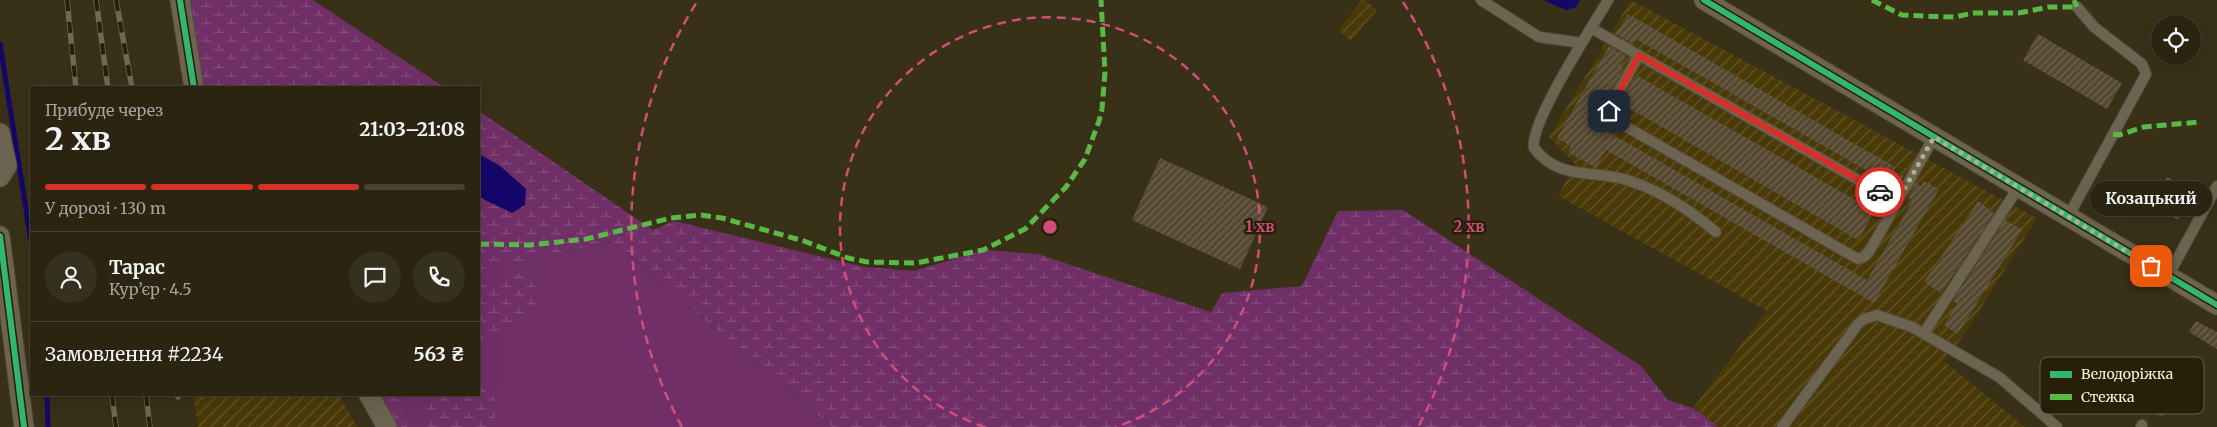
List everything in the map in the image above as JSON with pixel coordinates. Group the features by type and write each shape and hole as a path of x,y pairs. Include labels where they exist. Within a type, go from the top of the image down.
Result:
{"street":[{"path":"180,0 194,86"},
{"path":"1715,3 2018,188 2217,305"},
{"path":"0,133 7,166 0,177"},
{"path":"0,236 24,427"},
{"path":"369,396 387,427"}],"lane":[{"path":"1481,0 1539,37 1582,43"},
{"path":"1608,0 1582,43 1538,126 1533,142 1534,148 1545,159 1572,173 1627,180 1664,196 1686,208 1716,232"},
{"path":"2068,217 2146,74 2142,64 2094,27 2077,7"},
{"path":"1591,28 1897,202"},
{"path":"1639,55 1609,111 1611,118 1858,259 1864,257 1869,252 1934,137"},
{"path":"2168,276 2217,186"},
{"path":"1924,333 2018,188"},
{"path":"1782,427 1864,319 1877,316 1924,333 1999,377 2040,412"},
{"path":"2043,414 2058,427"}],"shaded area":[{"path":"1362,0 1366,0 1377,10 1351,41 1338,30"},
{"path":"1543,0 1580,0 1576,7 1566,10"},
{"path":"1631,0 2037,218 1966,332 1944,361 2025,427 1719,427 1693,408 1767,311 1558,196 1575,164 1549,137"},
{"path":"480,155 500,166 526,189 525,205 512,213 480,197"},
{"path":"193,396 340,396 357,427 198,427"}],"green space":[{"path":"189,0 313,0 442,86 204,86"},
{"path":"480,112 653,230 674,221 864,267 914,271 983,250 1038,254 1211,312 1222,293 1302,286 1338,211 1403,210 1641,366 1668,400 1693,408 1719,427 832,427 614,243 480,271 480,197 526,189 500,166 480,155"},
{"path":"614,243 832,427 407,427 402,396 480,396 480,271"},
{"path":"526,271 546,307 480,340 480,284"},
{"path":"480,387 493,388 496,427 428,427 424,401 429,396 480,396"},
{"path":"376,396 402,396 407,427 396,427"}],"building":[{"path":"1628,14 1895,167 1894,171 1904,176 1896,191 1885,185 1887,182 1636,39 1633,44 1616,34"},
{"path":"2038,34 2122,83 2107,109 2023,60"},
{"path":"1609,46 1626,56 1621,66 1624,68 1608,97 1604,95 1589,121 1867,280 1913,200 1908,198 1916,183 1921,186 1924,181 1939,189 1874,303 1606,150 1596,168 1568,152 1571,146 1557,138"},
{"path":"1636,75 1875,211 1858,240 1620,103"},
{"path":"1160,158 1268,207 1240,269 1132,220"},
{"path":"2167,177 2194,192 2178,220 2156,207 2160,200 2156,197"},
{"path":"1978,201 1994,213 1941,293 1924,282"},
{"path":"2005,220 2022,230 1958,334 1944,325 1957,304 1953,301"},
{"path":"2196,321 2217,332 2217,349 2189,332"}],"waterway":[{"path":"0,44 30,235"},
{"path":"47,396 48,427"}],"railway":[{"path":"67,0 76,86"},
{"path":"96,0 108,86"},
{"path":"116,0 132,86"},
{"path":"112,396 116,427"},
{"path":"146,396 150,427"}],"marked path":[{"path":"480,244 530,245 586,239 671,218 701,215 722,218 804,241 848,258 867,262 916,263 983,250 1025,229 1066,187 1085,159 1102,109 1105,72 1101,0"},
{"path":"1872,0 1902,15 1955,17 1973,13 2019,13 2049,7 2077,7 2074,0"},
{"path":"2113,134 2119,135 2144,127 2199,122"}],"cycle path":[{"path":"180,0 194,86"},
{"path":"1704,0 2217,305"},
{"path":"0,236 24,427"}],"way so far":[{"path":"1880,192 1897,202 1934,137 2151,266"}],"place":[{"name":"Козацький","path":"2151,266"}],"route":[{"path":"1609,111 1639,55 1880,192"}]}
